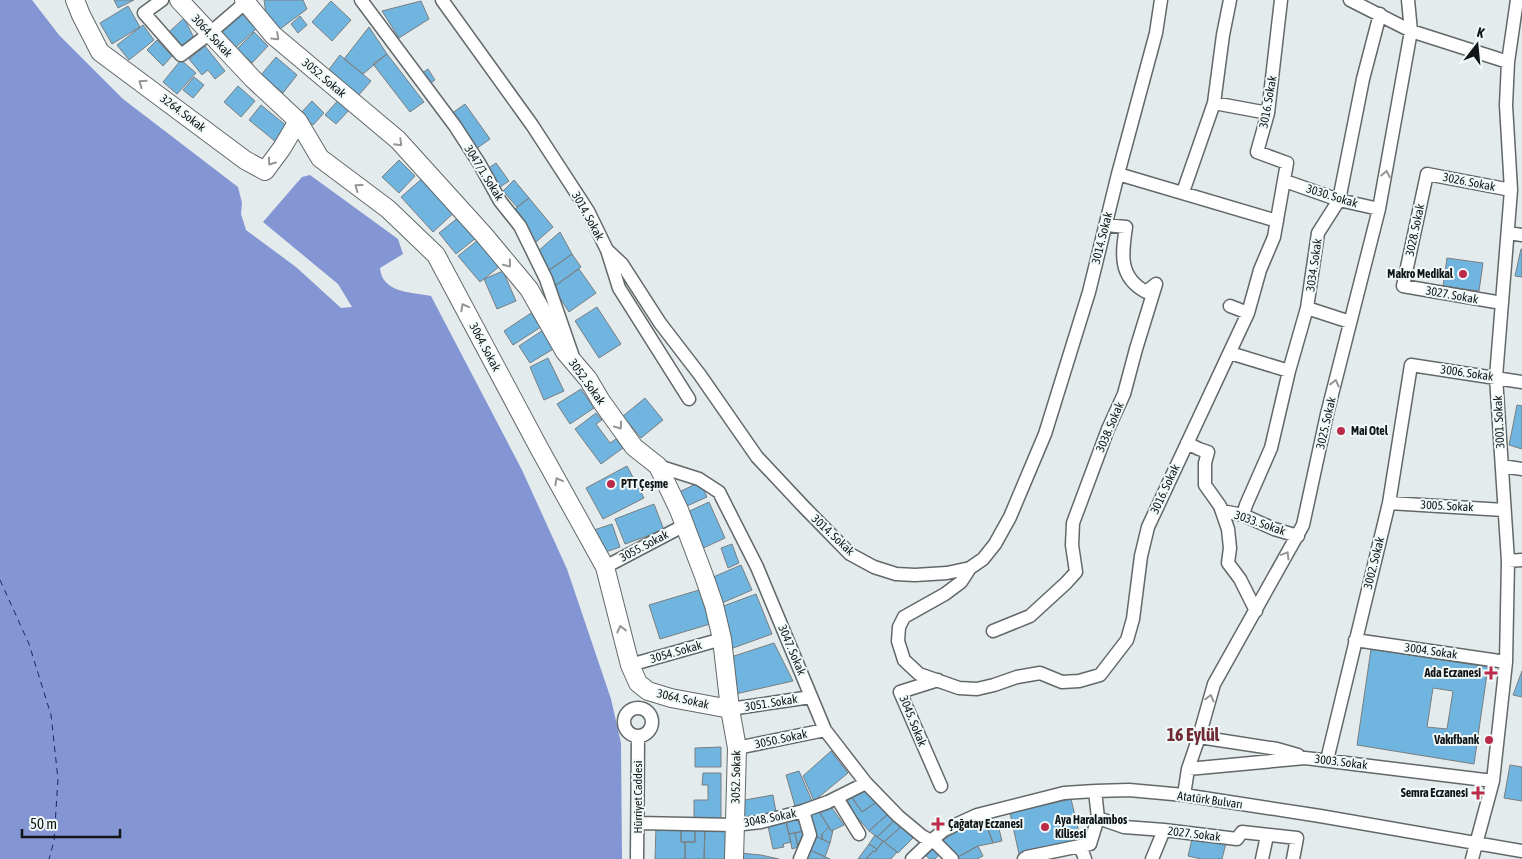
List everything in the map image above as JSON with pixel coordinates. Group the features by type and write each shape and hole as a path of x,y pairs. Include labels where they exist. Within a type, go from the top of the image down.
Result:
{"street":[{"name":"3264. Sokak","path":"75,0 100,52 245,160 265,171 282,148 298,121"},
{"path":"162,0 144,13 181,55 210,34 245,1"},
{"name":"3064. Sokak","path":"179,0 253,79 298,121 320,158 388,209 436,255 605,567 630,665 638,683 648,690 672,698 730,709"},
{"name":"3047/1. Sokak","path":"361,0 455,126 500,200 520,226 546,279 576,364"},
{"name":"3014. Sokak","path":"442,0 532,125 588,211 607,250 622,264 660,323 700,375 757,457 850,554 874,567 896,574 915,575 947,573 970,568 983,559 995,544 1010,517 1045,434 1089,292 1156,33 1162,0"},
{"path":"1183,192 1214,103 1223,35 1230,0"},
{"name":"3016. Sokak","path":"970,568 961,582 945,594 904,617 899,627 898,642 904,660 919,674 959,688 977,689 1017,677 1040,673 1062,682 1079,681 1100,674 1127,640 1133,619 1141,556 1148,527 1248,314 1260,270 1274,237 1287,162 1257,152 1268,114 1281,0"},
{"path":"1350,0 1411,31 1508,62"},
{"name":"3025. Sokak","path":"1184,795 1188,769 1214,684 1303,525 1327,414 1379,209 1411,31 1408,0"},
{"name":"3001. Sokak","path":"1472,859 1493,781 1506,662 1508,561 1496,377 1510,190 1506,105 1508,62 1517,0"},
{"name":"3052. Sokak","path":"245,1 273,35 398,140 484,234 529,289 565,352 588,379 601,401 634,447 658,466 679,510 714,605 722,639 730,709 737,748 734,859"},
{"name":"3034. Sokak","path":"1243,516 1271,448 1289,371 1307,308 1318,233 1339,200 1363,79 1380,14"},
{"path":"1214,103 1268,114"},
{"path":"1118,174 1277,221"},
{"name":"3026. Sokak","path":"1427,174 1510,190"},
{"name":"3028. Sokak","path":"1403,286 1427,174"},
{"name":"3030. Sokak","path":"1285,180 1339,200 1379,209"},
{"name":"3038. Sokak","path":"993,631 1030,616 1076,572 1072,545 1073,523 1108,429 1124,394 1156,284 1146,292 1137,287 1123,263 1126,226 1106,225"},
{"path":"1508,233 1522,235"},
{"path":"607,250 619,288 689,399"},
{"name":"3027. Sokak","path":"1403,286 1502,304"},
{"path":"1230,306 1248,314"},
{"path":"1307,308 1350,322"},
{"path":"1230,353 1289,371"},
{"name":"3006. Sokak","path":"1411,365 1522,382"},
{"name":"3002. Sokak","path":"1328,760 1389,503 1411,365"},
{"path":"1187,443 1198,450 1208,452 1205,463 1205,485 1220,506 1228,529 1230,548 1228,563 1240,579 1256,611"},
{"name":"3047. Sokak","path":"658,466 699,479 719,492 757,568 825,730 866,783 898,816 922,836 937,844 952,859"},
{"path":"1502,466 1522,469"},
{"name":"3005. Sokak","path":"1389,503 1504,510"},
{"name":"3033. Sokak","path":"1222,511 1243,516 1274,529 1298,536"},
{"name":"3055. Sokak","path":"605,567 684,526"},
{"path":"1508,561 1522,560"},
{"name":"3054. Sokak","path":"630,665 722,639"},
{"name":"3004. Sokak","path":"1355,640 1506,662"},
{"name":"3045. Sokak","path":"938,680 900,692 941,786"},
{"name":"3051. Sokak","path":"730,709 811,696"},
{"name":"3050. Sokak","path":"737,748 825,730"},
{"name":"Hürriyet Caddesi","path":"637,859 638,736"},
{"path":"1199,738 1277,749 1305,758"},
{"name":"3003. Sokak","path":"1188,769 1305,758 1493,781"},
{"name":"3048. Sokak","path":"638,823 734,825 761,822 803,811 837,798 866,783"},
{"name":"Atatürk Bulvarı","path":"912,859 944,830 977,815 1064,793 1129,790 1184,795 1320,816 1522,851"},
{"path":"1024,859 1090,844 1098,818 1095,791"},
{"path":"837,798 859,834"},
{"path":"800,859 810,835 803,811"},
{"name":"2027. Sokak","path":"1098,818 1124,827 1237,839 1242,832 1298,838 1293,859"},
{"path":"1152,859 1164,830"},
{"path":"1262,859 1267,836"},
{"path":"1080,846 1085,859"}],"water":[{"path":"0,0 32,0 59,35 123,99 238,187 242,203 241,214 246,230 296,267 341,308 352,307 338,284 263,222 302,177 310,175 398,239 403,254 380,268 382,276 392,287 399,290 431,296 522,470 567,569 611,699 621,743 622,859 0,859"}],"building":[{"path":"114,0 134,0 118,8"},
{"path":"264,0 303,0 307,9 276,32 267,20"},
{"path":"331,1 351,20 332,41 312,22"},
{"path":"421,1 429,19 399,38 382,11"},
{"path":"128,6 140,27 112,44 100,23"},
{"path":"240,12 256,29 234,49 218,31"},
{"path":"300,16 307,25 298,33 291,24"},
{"path":"184,18 195,40 180,51 167,34"},
{"path":"143,25 154,40 129,60 117,45"},
{"path":"369,27 387,54 363,74 344,59"},
{"path":"254,32 268,46 252,63 237,49"},
{"path":"157,40 172,56 163,66 147,50"},
{"path":"205,46 225,71 215,79 208,70 202,75 189,59"},
{"path":"387,54 424,102 410,112 373,64"},
{"path":"340,55 371,81 357,97 327,72"},
{"path":"276,57 297,75 283,93 261,75"},
{"path":"181,60 196,73 177,94 163,82"},
{"path":"428,69 435,80 428,85 421,74"},
{"path":"194,77 204,85 193,98 183,90"},
{"path":"238,86 255,101 241,117 224,102"},
{"path":"341,97 352,107 336,124 325,115"},
{"path":"312,101 324,113 313,125 300,114"},
{"path":"465,104 490,139 476,149 451,114"},
{"path":"261,105 288,127 276,142 249,120"},
{"path":"399,160 415,176 399,193 382,177"},
{"path":"496,163 509,181 500,187 487,169"},
{"path":"425,176 457,210 433,232 401,197"},
{"path":"514,180 529,198 517,207 503,191"},
{"path":"529,198 553,227 535,243 515,209"},
{"path":"459,217 476,238 456,254 439,233"},
{"path":"560,232 572,254 549,270 537,252"},
{"path":"478,240 500,266 480,282 458,256"},
{"path":"1522,249 1522,277 1515,276"},
{"path":"572,254 581,267 556,285 547,272"},
{"name":"Makro Medikal","path":"1447,258 1483,263 1479,291 1443,286"},
{"path":"579,269 596,293 569,312 554,289 556,285"},
{"path":"503,271 516,301 497,309 484,279"},
{"path":"597,307 621,344 599,358 575,321"},
{"path":"531,313 541,327 513,345 504,331"},
{"path":"543,330 555,348 530,363 519,346"},
{"path":"548,358 564,391 544,400 530,367"},
{"path":"581,389 594,408 570,424 557,404"},
{"path":"645,398 663,420 641,438 623,416"},
{"path":"1517,405 1522,406 1522,449 1509,445"},
{"path":"596,413 602,420 596,424 610,443 616,439 623,448 601,464 575,429"},
{"path":"627,466 644,498 603,519 586,488"},
{"path":"700,482 707,497 687,506 679,492"},
{"path":"709,502 725,538 699,550 683,514"},
{"path":"654,504 664,530 625,544 615,519"},
{"path":"612,524 620,547 600,554 591,531"},
{"path":"732,544 739,563 728,568 721,548"},
{"path":"741,565 752,590 722,603 711,578"},
{"path":"699,590 710,624 660,639 649,605"},
{"path":"756,594 772,634 733,648 718,608"},
{"path":"774,643 793,681 731,695 731,657"},
{"path":"1371,649 1488,667 1474,764 1357,745","holes":["1433,688 1453,691 1447,729 1427,727"]},
{"path":"1522,671 1522,697 1513,695"},
{"path":"721,747 721,767 695,767 695,748"},
{"path":"831,751 848,773 814,801 803,776"},
{"path":"1510,765 1522,767 1522,801 1504,798"},
{"path":"799,771 812,801 795,806 786,775"},
{"path":"703,773 721,773 721,819 694,818 694,800 708,800 708,785 702,785"},
{"path":"863,787 878,801 862,812 850,795"},
{"path":"773,795 776,812 741,820 739,801"},
{"path":"852,797 862,812 878,801 890,812 869,831 855,815 847,800"},
{"name":"Aya Haralambos Kilisesi","path":"1071,799 1081,841 1019,854 1010,813"},
{"path":"818,808 829,827 822,834 822,839 813,835 805,813"},
{"path":"832,808 844,825 831,831 820,813"},
{"path":"890,812 897,818 877,837 869,831"},
{"path":"801,818 804,831 789,834 786,822"},
{"path":"897,818 904,824 884,842 877,837"},
{"path":"985,821 993,843 978,846 956,858 943,840 966,826"},
{"path":"997,821 1002,841 993,843 986,823"},
{"path":"786,822 791,842 783,844 784,847 773,849 768,826"},
{"path":"904,824 917,834 898,853 884,842"},
{"path":"656,826 681,827 681,842 685,842 685,859 655,859"},
{"path":"681,827 695,827 695,842 681,842"},
{"path":"829,827 831,831 833,830 830,843 822,839 822,834"},
{"path":"695,828 705,828 704,859 685,859 685,842 695,842"},
{"path":"705,828 729,828 728,859 704,859"},
{"path":"804,831 803,847 798,847 795,833"},
{"path":"795,833 798,847 792,849 789,834"},
{"path":"813,835 830,843 825,857 808,849"},
{"path":"875,835 883,841 877,849 869,844"},
{"path":"1193,835 1226,843 1222,859 1201,859 1188,856"},
{"path":"883,841 897,852 891,859 866,859 873,851 875,852"},
{"path":"869,844 877,849 875,852 873,851 866,859 858,859"},
{"path":"978,846 983,856 977,859 956,859 956,858"},
{"path":"934,848 941,853 935,859 930,859 926,856"},
{"path":"808,849 830,859 804,859"},
{"path":"740,853 761,855 779,859 740,859"}],"ferry route":[{"path":"0,580 29,644 51,715 58,779 54,841 49,859"}],"place":[{"name":"Makro Medikal","path":"1463,274"},
{"name":"Mai Otel","path":"1341,431"},
{"name":"PTT Çeşme","path":"611,484"},
{"name":"Ada Eczanesi","path":"1491,673"},
{"name":"Vakıfbank","path":"1489,740"},
{"name":"Semra Eczanesi","path":"1478,793"},
{"name":"Çağatay Eczanesi","path":"938,824"},
{"name":"Aya Haralambos Kilisesi","path":"1045,827"}],"district":[{"name":"16 Eylül","path":"1193,734"}]}
